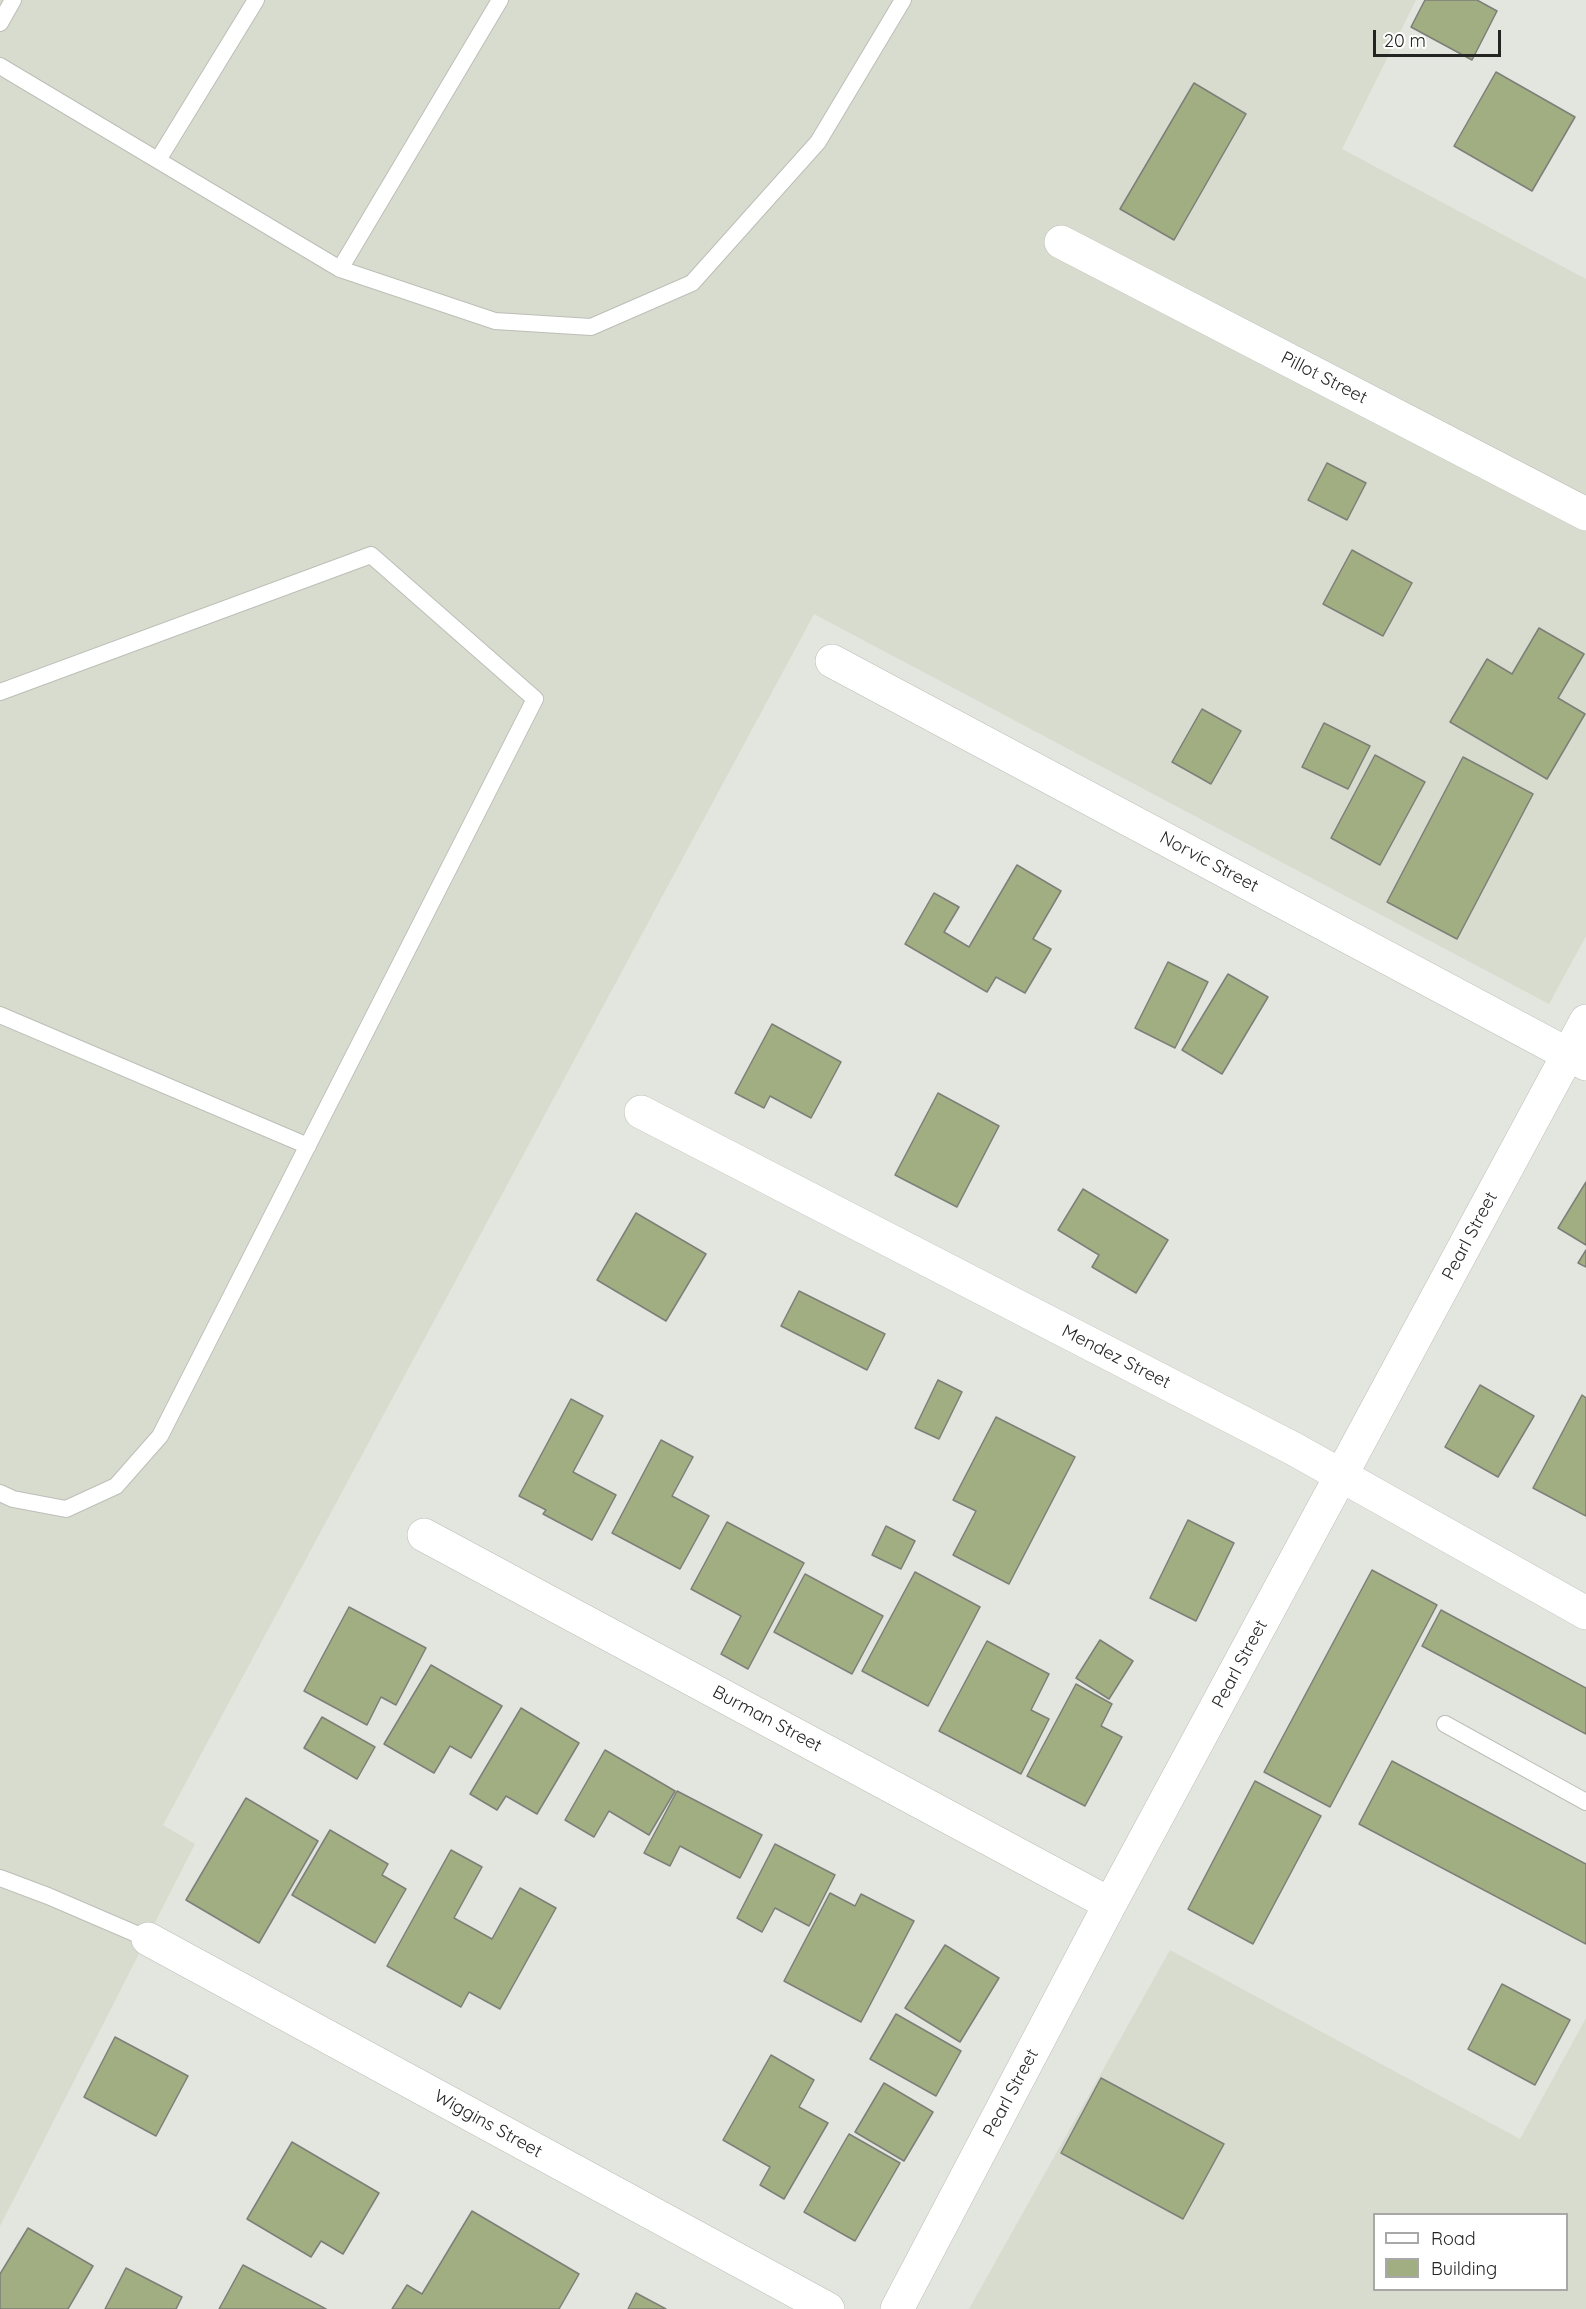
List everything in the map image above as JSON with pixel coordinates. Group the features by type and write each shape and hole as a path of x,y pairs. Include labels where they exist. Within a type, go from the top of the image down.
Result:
{"street":[{"name":"Pillot Street","path":"1062,242 1586,514"},
{"name":"Norvic Street","path":"832,661 1577,1059"},
{"name":"Pearl Street","path":"897,2309 1110,1904 1342,1477 1577,1059 1586,1021"},
{"name":"Mendez Street","path":"641,1112 1294,1449 1586,1613"},
{"name":"Burman Street","path":"424,1535 1110,1904"},
{"name":"Wiggins Street","path":"148,1939 828,2309"}],"lane":[{"path":"0,23 14,0"},
{"path":"158,160 256,0"},
{"path":"340,268 500,0"},
{"path":"0,66 340,268 495,321 591,327 692,283 818,142 903,0"},
{"path":"0,692 371,555 536,699 160,1436 116,1486 66,1509 13,1499 0,1493"},
{"path":"0,1015 308,1146"},
{"path":"1445,1725 1586,1802"},
{"path":"0,1878 148,1939"}],"shaded area":[{"path":"0,0 1416,0 1342,149 1586,279 1586,936 1549,1004 814,614 163,1825 195,1844 0,2226"},
{"path":"1170,1950 1520,2139 1586,2018 1586,2309 969,2309"}],"building":[{"path":"1425,0 1477,0 1497,11 1472,60 1411,27"},
{"path":"1496,72 1575,117 1532,191 1454,146"},
{"path":"1194,83 1246,114 1174,240 1120,209"},
{"path":"1327,463 1366,483 1347,520 1308,500"},
{"path":"1352,550 1412,583 1383,636 1323,604"},
{"path":"1539,628 1584,654 1558,698 1585,714 1547,779 1450,722 1487,659 1512,674"},
{"path":"1202,709 1241,731 1211,784 1172,762"},
{"path":"1324,723 1370,746 1348,789 1302,767"},
{"path":"1375,755 1425,782 1380,865 1331,838"},
{"path":"1463,757 1533,794 1457,939 1387,902"},
{"path":"1017,865 1061,891 1033,939 1051,949 1025,993 996,977 987,992 905,944 934,893 959,907 944,932 969,947"},
{"path":"1168,962 1208,982 1175,1048 1135,1028"},
{"path":"1228,974 1268,997 1222,1074 1182,1050"},
{"path":"772,1024 841,1062 811,1118 770,1096 764,1108 735,1093"},
{"path":"938,1093 999,1126 957,1207 895,1175"},
{"path":"1586,1182 1586,1245 1558,1228"},
{"path":"1083,1189 1168,1240 1136,1293 1092,1267 1099,1255 1058,1230"},
{"path":"636,1213 706,1254 666,1321 597,1280"},
{"path":"1586,1250 1586,1267 1578,1263"},
{"path":"799,1291 885,1334 867,1370 781,1326"},
{"path":"938,1380 962,1392 939,1439 915,1428"},
{"path":"1480,1385 1534,1416 1498,1477 1445,1447"},
{"path":"1582,1395 1586,1398 1586,1516 1533,1488"},
{"path":"571,1399 603,1416 573,1472 616,1495 592,1540 543,1514 546,1510 519,1496"},
{"path":"996,1417 1075,1457 1009,1584 953,1555 976,1511 953,1500"},
{"path":"661,1440 693,1457 672,1496 709,1516 680,1569 612,1533"},
{"path":"1188,1520 1234,1543 1196,1621 1150,1598"},
{"path":"727,1522 804,1563 748,1669 721,1654 741,1616 691,1589"},
{"path":"886,1526 915,1541 901,1569 872,1555"},
{"path":"1372,1570 1437,1605 1330,1807 1264,1772"},
{"path":"915,1572 980,1607 928,1706 862,1671"},
{"path":"805,1574 883,1616 852,1674 774,1632"},
{"path":"349,1607 426,1648 396,1705 381,1697 367,1725 304,1691"},
{"path":"1441,1610 1586,1688 1586,1734 1422,1646"},
{"path":"1100,1640 1133,1661 1109,1699 1076,1678"},
{"path":"987,1641 1049,1674 1031,1710 1049,1719 1021,1774 939,1731"},
{"path":"431,1665 502,1706 471,1758 450,1746 434,1773 384,1744"},
{"path":"1076,1684 1112,1704 1101,1726 1122,1737 1085,1806 1027,1776"},
{"path":"521,1708 579,1743 537,1814 506,1796 497,1810 470,1794"},
{"path":"322,1717 375,1747 357,1779 304,1748"},
{"path":"605,1750 675,1791 649,1835 609,1811 594,1837 565,1820"},
{"path":"1392,1761 1586,1864 1586,1944 1359,1824"},
{"path":"1255,1781 1321,1816 1253,1944 1188,1909"},
{"path":"677,1791 762,1835 740,1878 680,1846 670,1866 644,1853"},
{"path":"246,1798 318,1841 259,1943 186,1900"},
{"path":"330,1830 388,1864 382,1875 406,1889 375,1943 292,1895"},
{"path":"775,1844 835,1875 809,1926 775,1908 762,1932 737,1918"},
{"path":"451,1850 482,1867 454,1918 492,1939 520,1888 556,1908 500,2009 469,1992 461,2007 387,1966"},
{"path":"830,1893 855,1906 861,1894 914,1921 861,2022 784,1981"},
{"path":"945,1945 999,1978 960,2042 905,2008"},
{"path":"1502,1984 1570,2020 1535,2085 1468,2049"},
{"path":"896,2014 961,2051 936,2096 870,2059"},
{"path":"115,2037 188,2076 156,2136 84,2097"},
{"path":"771,2055 814,2080 799,2107 828,2123 784,2199 760,2185 770,2167 723,2140"},
{"path":"1101,2078 1224,2144 1183,2219 1061,2153"},
{"path":"884,2083 933,2112 904,2161 855,2132"},
{"path":"849,2134 900,2163 855,2241 804,2212"},
{"path":"292,2142 379,2193 343,2254 321,2241 311,2257 247,2219"},
{"path":"472,2211 579,2274 559,2309 392,2309 407,2285 422,2294"},
{"path":"28,2228 93,2266 68,2309 0,2309 0,2274"},
{"path":"243,2265 326,2309 219,2309"},
{"path":"126,2268 182,2297 176,2309 105,2309"},
{"path":"636,2293 666,2309 628,2309"}]}
